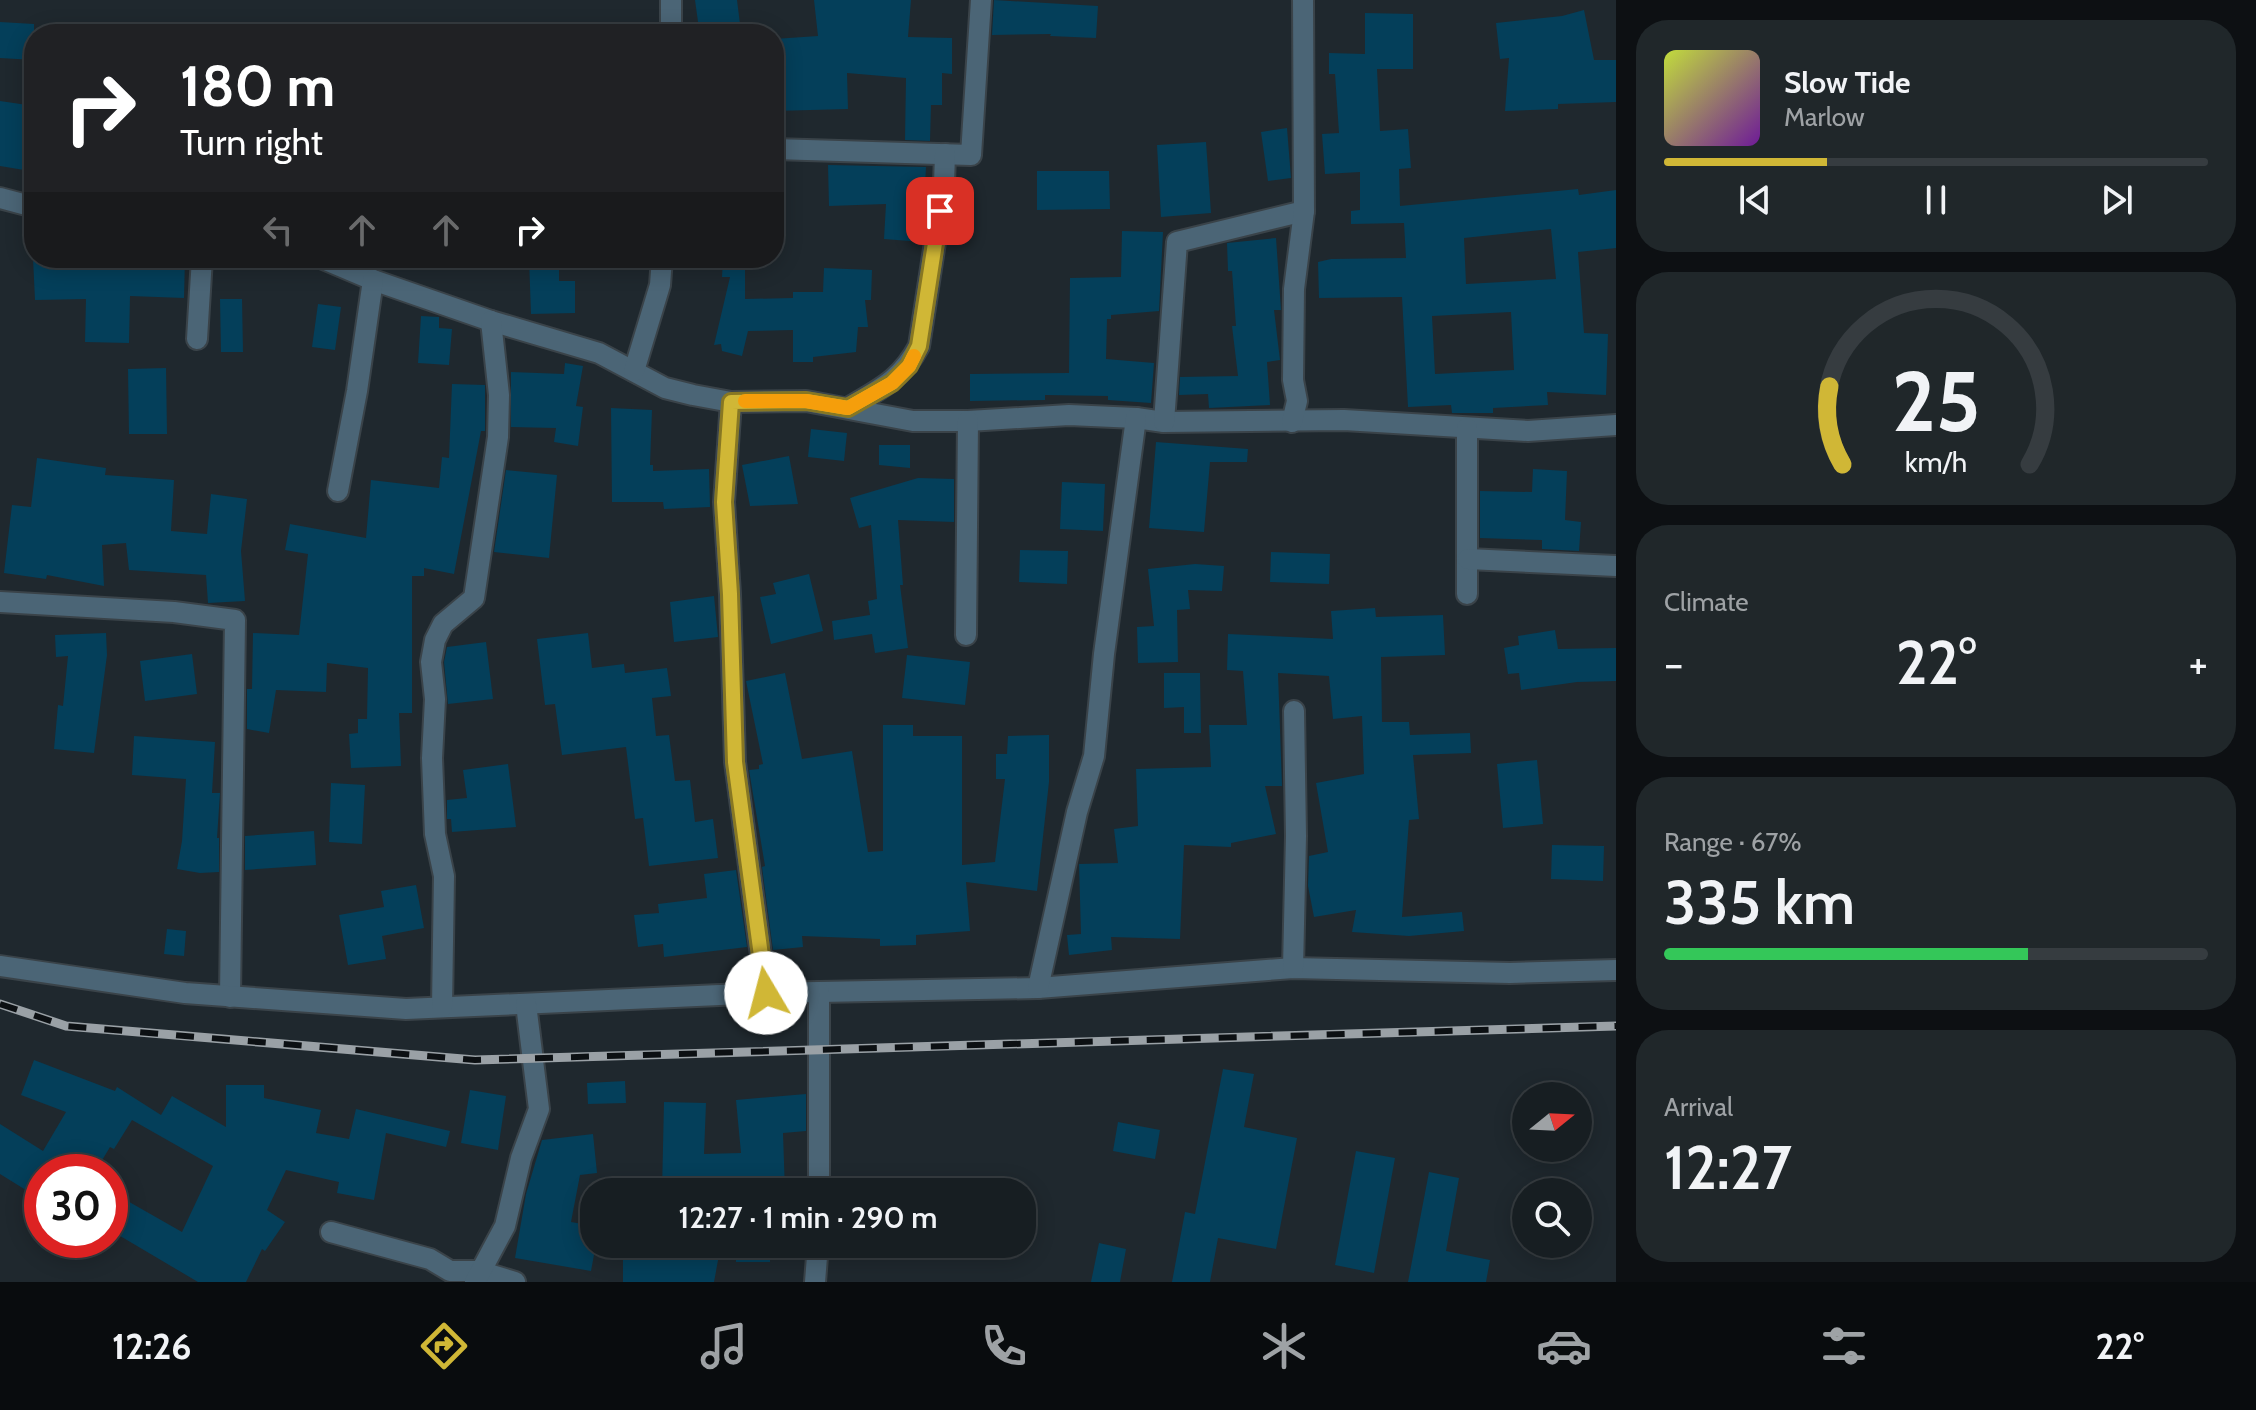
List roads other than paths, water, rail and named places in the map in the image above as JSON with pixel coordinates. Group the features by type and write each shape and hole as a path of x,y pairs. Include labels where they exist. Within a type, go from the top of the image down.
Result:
{"street":[{"path":"671,0 671,24"},
{"path":"784,149 971,155 981,0"},
{"path":"1292,422 1297,401 1293,380 1294,289 1304,211 1303,0"},
{"path":"848,408 892,383 909,366 919,346 944,184 945,154"},
{"path":"0,198 24,204"},
{"path":"1164,422 1177,242 1304,211"},
{"path":"197,339 201,268"},
{"path":"345,268 491,321 599,353 665,388 731,402 806,401 913,421 1069,415 1164,422 1344,420 1528,431 1616,425"},
{"path":"634,371 660,285 661,268"},
{"path":"338,491 373,280"},
{"path":"442,1007 444,876 435,834 432,758 435,699 431,662 435,640 443,624 474,598 498,437 499,395 491,321"},
{"path":"731,402 724,502 735,762 766,993"},
{"path":"1038,988 1077,812 1094,756 1104,654 1136,418"},
{"path":"966,635 968,421"},
{"path":"1467,428 1467,594"},
{"path":"1468,559 1616,566"},
{"path":"0,602 174,612 235,620 230,997"},
{"path":"1293,968 1296,836 1294,711"},
{"path":"0,966 185,993 406,1009 766,993 1038,988 1293,968 1510,973 1616,970"},
{"path":"819,992 819,1178"},
{"path":"477,1277 505,1226 521,1158 539,1109 526,1004"},
{"path":"331,1232 430,1259 450,1271 515,1282"},
{"path":"815,1282 817,1258"}],"railway":[{"path":"0,1004 66,1026 475,1060 1616,1026"}]}
